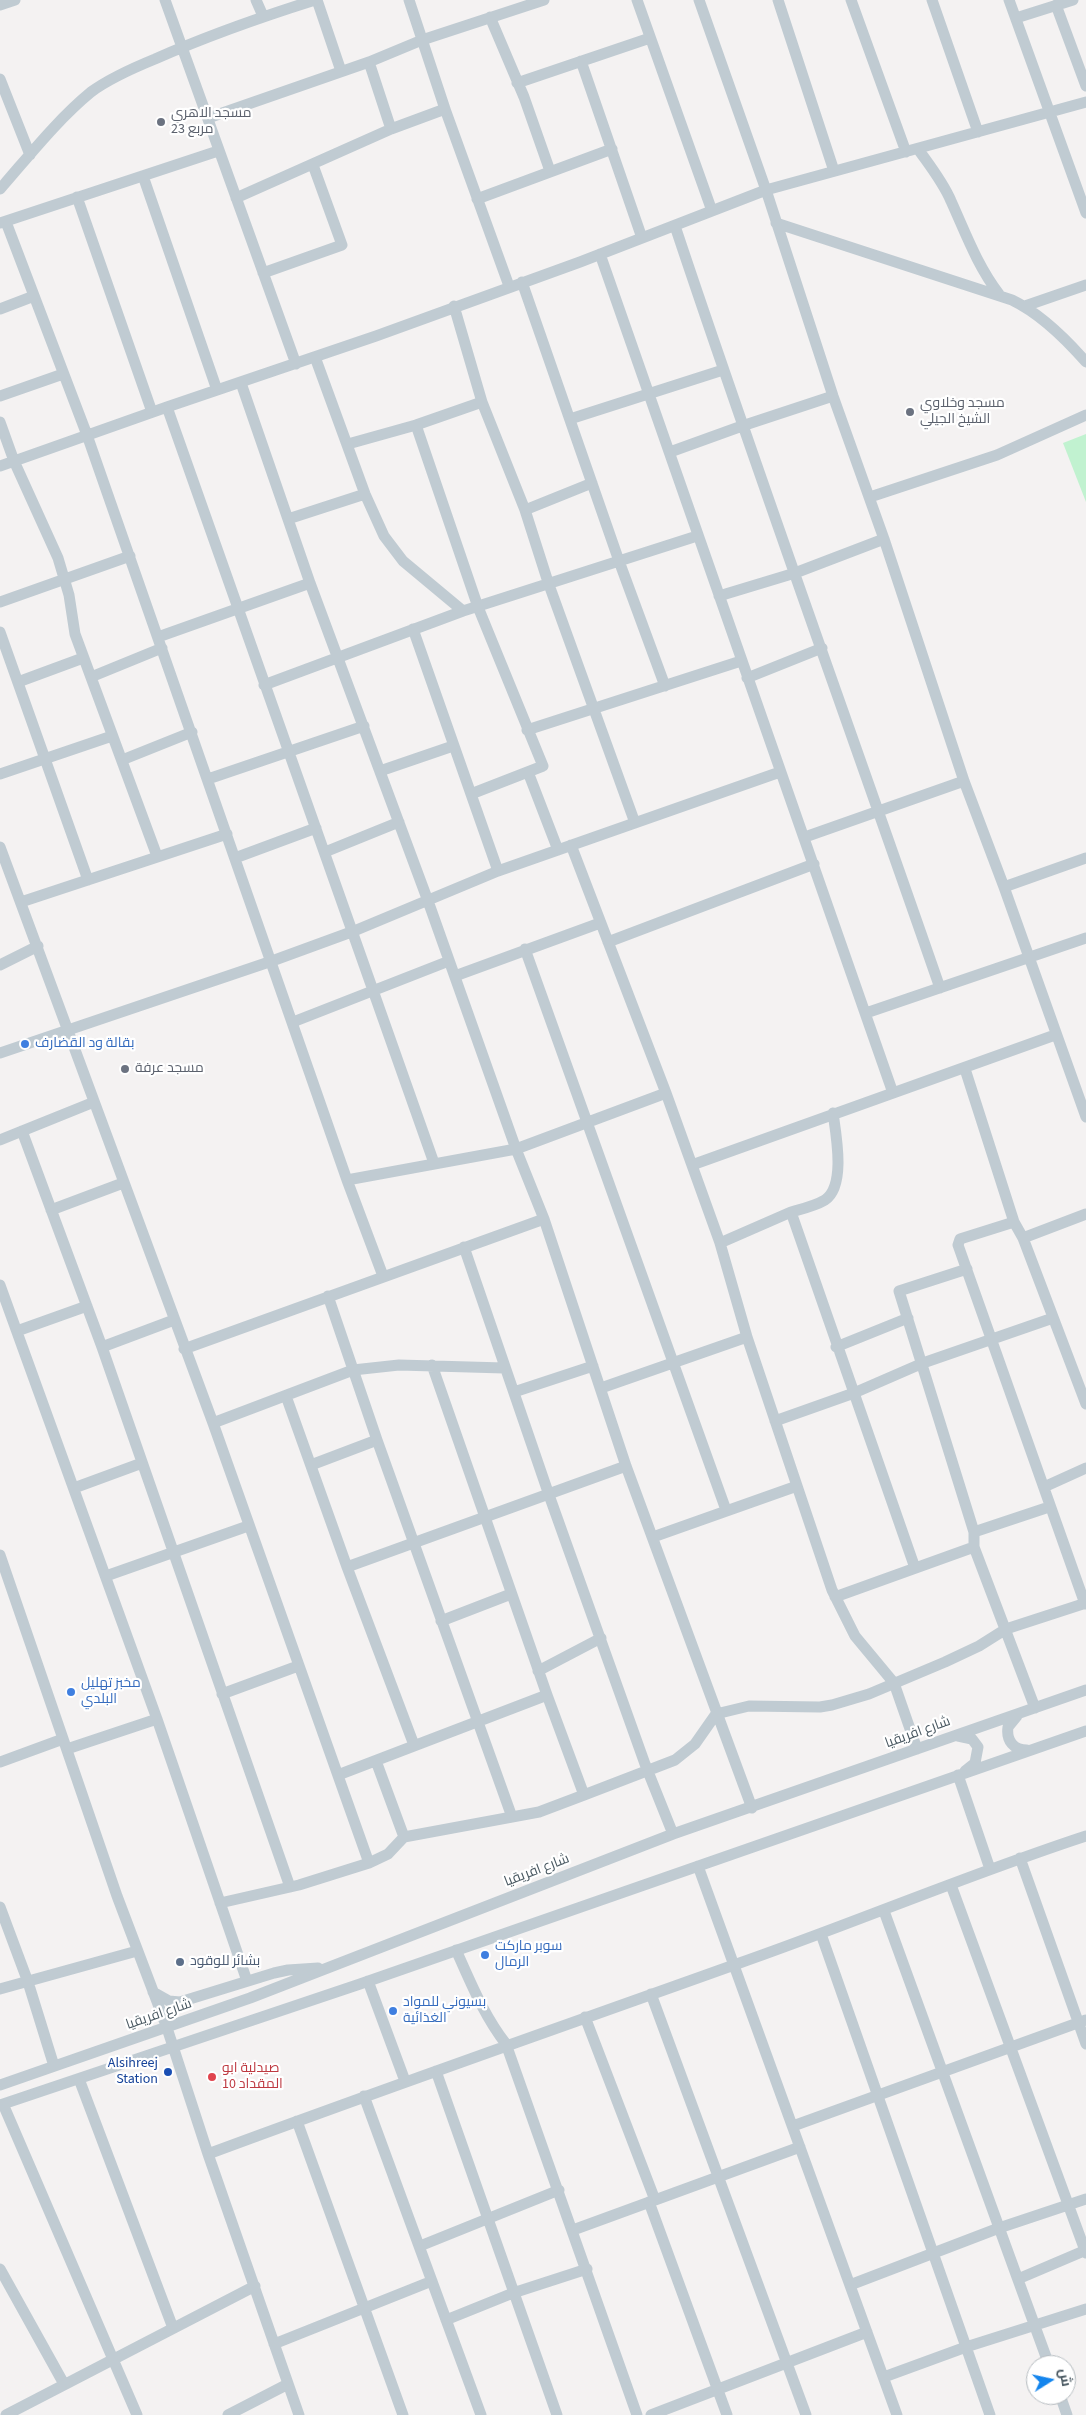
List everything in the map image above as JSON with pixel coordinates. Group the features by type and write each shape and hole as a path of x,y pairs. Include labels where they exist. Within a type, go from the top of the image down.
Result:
{"street":[{"path":"165,0 296,364"},
{"path":"256,0 263,16"},
{"path":"0,189 60,121 92,92 123,73 181,47 263,16 316,0 341,71"},
{"path":"409,0 444,108 509,286"},
{"path":"208,118 369,62 422,40 544,0"},
{"path":"637,0 712,211"},
{"path":"699,0 766,190 833,396 870,497 964,782 1004,887 1086,1117"},
{"path":"778,0 834,171"},
{"path":"851,0 906,152"},
{"path":"932,0 978,132"},
{"path":"1009,0 1086,213"},
{"path":"1016,18 1073,0"},
{"path":"1056,5 1086,86"},
{"path":"490,17 517,82 550,171"},
{"path":"517,82 650,38"},
{"path":"581,60 642,238"},
{"path":"369,62 391,129"},
{"path":"0,79 30,155"},
{"path":"0,466 152,412 296,364 600,254 766,190 1086,102"},
{"path":"236,198 313,166 391,129 444,108"},
{"path":"477,198 612,149"},
{"path":"918,149 938,177 971,250 1000,296"},
{"path":"218,151 3,223 34,296 87,435 272,961 346,1180 383,1276"},
{"path":"263,273 342,245 313,166"},
{"path":"143,176 217,390"},
{"path":"77,197 152,412"},
{"path":"776,223 1000,296 1025,306 1053,328 1086,362"},
{"path":"675,226 742,426 822,648 940,988"},
{"path":"600,254 741,661 805,837 894,1093"},
{"path":"522,282 619,561 665,686"},
{"path":"1025,306 1086,285"},
{"path":"0,309 34,296"},
{"path":"454,306 482,402 525,510 548,582 634,823"},
{"path":"315,357 365,494 392,550 402,561 463,611"},
{"path":"570,420 723,370"},
{"path":"0,396 64,374"},
{"path":"241,383 310,583 428,901 516,1149 544,1219 626,1466 654,1537 716,1714 752,1808"},
{"path":"670,452 833,396"},
{"path":"348,444 416,425 482,402"},
{"path":"167,407 236,608 354,931 434,1163"},
{"path":"870,497 997,455 1086,415"},
{"path":"0,422 14,461 65,578 75,634 157,856"},
{"path":"416,425 478,607 543,766 470,794"},
{"path":"525,510 592,483"},
{"path":"288,519 365,494"},
{"path":"264,685 463,611 548,582 698,536"},
{"path":"719,596 795,573 884,539"},
{"path":"0,602 130,556"},
{"path":"91,677 236,608 310,583"},
{"path":"413,629 498,871"},
{"path":"0,632 88,880"},
{"path":"747,678 822,648"},
{"path":"18,682 83,658"},
{"path":"527,730 741,661"},
{"path":"208,779 364,726"},
{"path":"122,760 192,732"},
{"path":"0,774 112,736"},
{"path":"380,770 453,746"},
{"path":"528,772 558,850"},
{"path":"0,1053 272,961 354,931 498,871 780,772"},
{"path":"805,837 964,782"},
{"path":"325,852 399,822"},
{"path":"236,858 316,828"},
{"path":"20,902 227,834"},
{"path":"571,845 666,1093 720,1243 747,1337 835,1597 855,1636 894,1683 917,1750"},
{"path":"0,847 69,1029 123,1183 213,1423 369,1864"},
{"path":"1004,887 1086,858"},
{"path":"608,942 814,864"},
{"path":"455,976 600,923"},
{"path":"866,1013 1086,938"},
{"path":"0,965 38,946"},
{"path":"525,949 675,1361 726,1510"},
{"path":"293,1022 449,961"},
{"path":"692,1164 833,1113 965,1069 1056,1035"},
{"path":"965,1069 1014,1222 1024,1238 1053,1318 1084,1388 1086,1404"},
{"path":"346,1180 516,1149 590,1124 666,1093"},
{"path":"0,1140 94,1102"},
{"path":"720,1243 791,1212 826,1200 836,1187 838,1160 833,1113"},
{"path":"22,1131 88,1306 290,1887"},
{"path":"51,1210 123,1183"},
{"path":"791,1212 836,1347 915,1568"},
{"path":"1024,1238 1086,1214"},
{"path":"184,1349 544,1219"},
{"path":"220,1903 290,1887 369,1864 388,1854 404,1837 539,1812 675,1760 695,1744 716,1714 750,1706 820,1707 832,1705 894,1683 979,1646 1006,1630 1085,1604 990,1340 958,1242 1014,1222"},
{"path":"464,1247 548,1495 673,1834"},
{"path":"967,1269 899,1291 923,1363 974,1532 974,1547 1035,1708"},
{"path":"0,1285 157,1719 248,1981"},
{"path":"328,1296 413,1542 512,1817"},
{"path":"17,1331 88,1306"},
{"path":"836,1347 908,1318"},
{"path":"775,1421 854,1393 923,1363 1053,1318"},
{"path":"102,1347 174,1320"},
{"path":"601,1388 747,1337"},
{"path":"213,1423 353,1370 390,1365 504,1368"},
{"path":"432,1365 546,1695 584,1795"},
{"path":"514,1392 593,1366"},
{"path":"286,1396 347,1568 414,1745"},
{"path":"311,1465 377,1440"},
{"path":"74,1488 142,1464"},
{"path":"347,1568 413,1542 626,1466"},
{"path":"1044,1487 1086,1468"},
{"path":"654,1537 797,1486"},
{"path":"974,1532 1049,1507"},
{"path":"106,1576 248,1526"},
{"path":"835,1597 974,1547"},
{"path":"0,1555 137,1951 167,2028 208,2154 299,2415"},
{"path":"441,1621 511,1594"},
{"path":"538,1671 600,1638"},
{"path":"222,1694 298,1666"},
{"name":"شارع افريقيا","path":"0,2085 167,2028 673,1834 1086,1690"},
{"path":"338,1775 546,1695"},
{"path":"1023,1712 1010,1722 1007,1733 1008,1739 1015,1748 1020,1750 1032,1749"},
{"path":"0,1762 157,1719"},
{"path":"137,2415 114,2357 2,2105 368,1981 1086,1731"},
{"path":"951,1738 967,1737 978,1747 975,1762 960,1774"},
{"path":"376,1761 404,1837"},
{"path":"960,1774 990,1869"},
{"path":"208,2154 506,2044 821,1934 990,1869 1086,1836"},
{"path":"1020,1858 1082,2021 1086,2044"},
{"path":"698,1866 898,2415"},
{"path":"951,1885 1086,2251 1018,2279"},
{"path":"0,1907 28,1982 54,2066"},
{"path":"884,1911 1045,2355"},
{"path":"821,1934 990,2415"},
{"path":"456,1950 485,2012 506,2044 574,2230 637,2415"},
{"path":"0,1989 137,1951"},
{"path":"153,1992 169,2001 180,2002 288,1970 325,1968"},
{"path":"368,1981 405,2081"},
{"path":"651,1994 806,2415"},
{"path":"585,2017 652,2201 726,2415"},
{"path":"793,2126 1082,2021"},
{"path":"436,2070 557,2415"},
{"path":"79,2079 173,2328"},
{"path":"364,2096 481,2415"},
{"path":"298,2121 363,2308 403,2415"},
{"path":"574,2230 800,2147"},
{"path":"420,2246 559,2190"},
{"path":"850,2285 999,2228 1086,2199"},
{"path":"0,2269 64,2384"},
{"path":"446,2320 513,2293 587,2269"},
{"path":"274,2344 432,2281"},
{"path":"6,2415 114,2357 255,2286"},
{"path":"884,2376 966,2346 1086,2309"},
{"path":"651,2415 867,2332"},
{"path":"228,2415 288,2384"}],"green space":[{"path":"1086,434 1086,502 1063,443"}],"place":[{"name":"مسجد الاهري مربع 23","path":"161,122"},
{"name":"مسجد وخلاوي الشيخ الجيلي","path":"910,412"},
{"name":"بقالة ود القضارف","path":"25,1044"},
{"name":"مسجد عرفة","path":"125,1069"},
{"name":"مخبز تهليل البلدي","path":"71,1692"},
{"name":"سوبر ماركت الرمال","path":"485,1955"},
{"name":"بشائر للوقود","path":"180,1962"},
{"name":"بسيوني للمواد الغذائية","path":"393,2011"},
{"name":"Alsihreej Station","path":"168,2072"},
{"name":"صيدلية ابو المقداد 10","path":"212,2077"}]}
